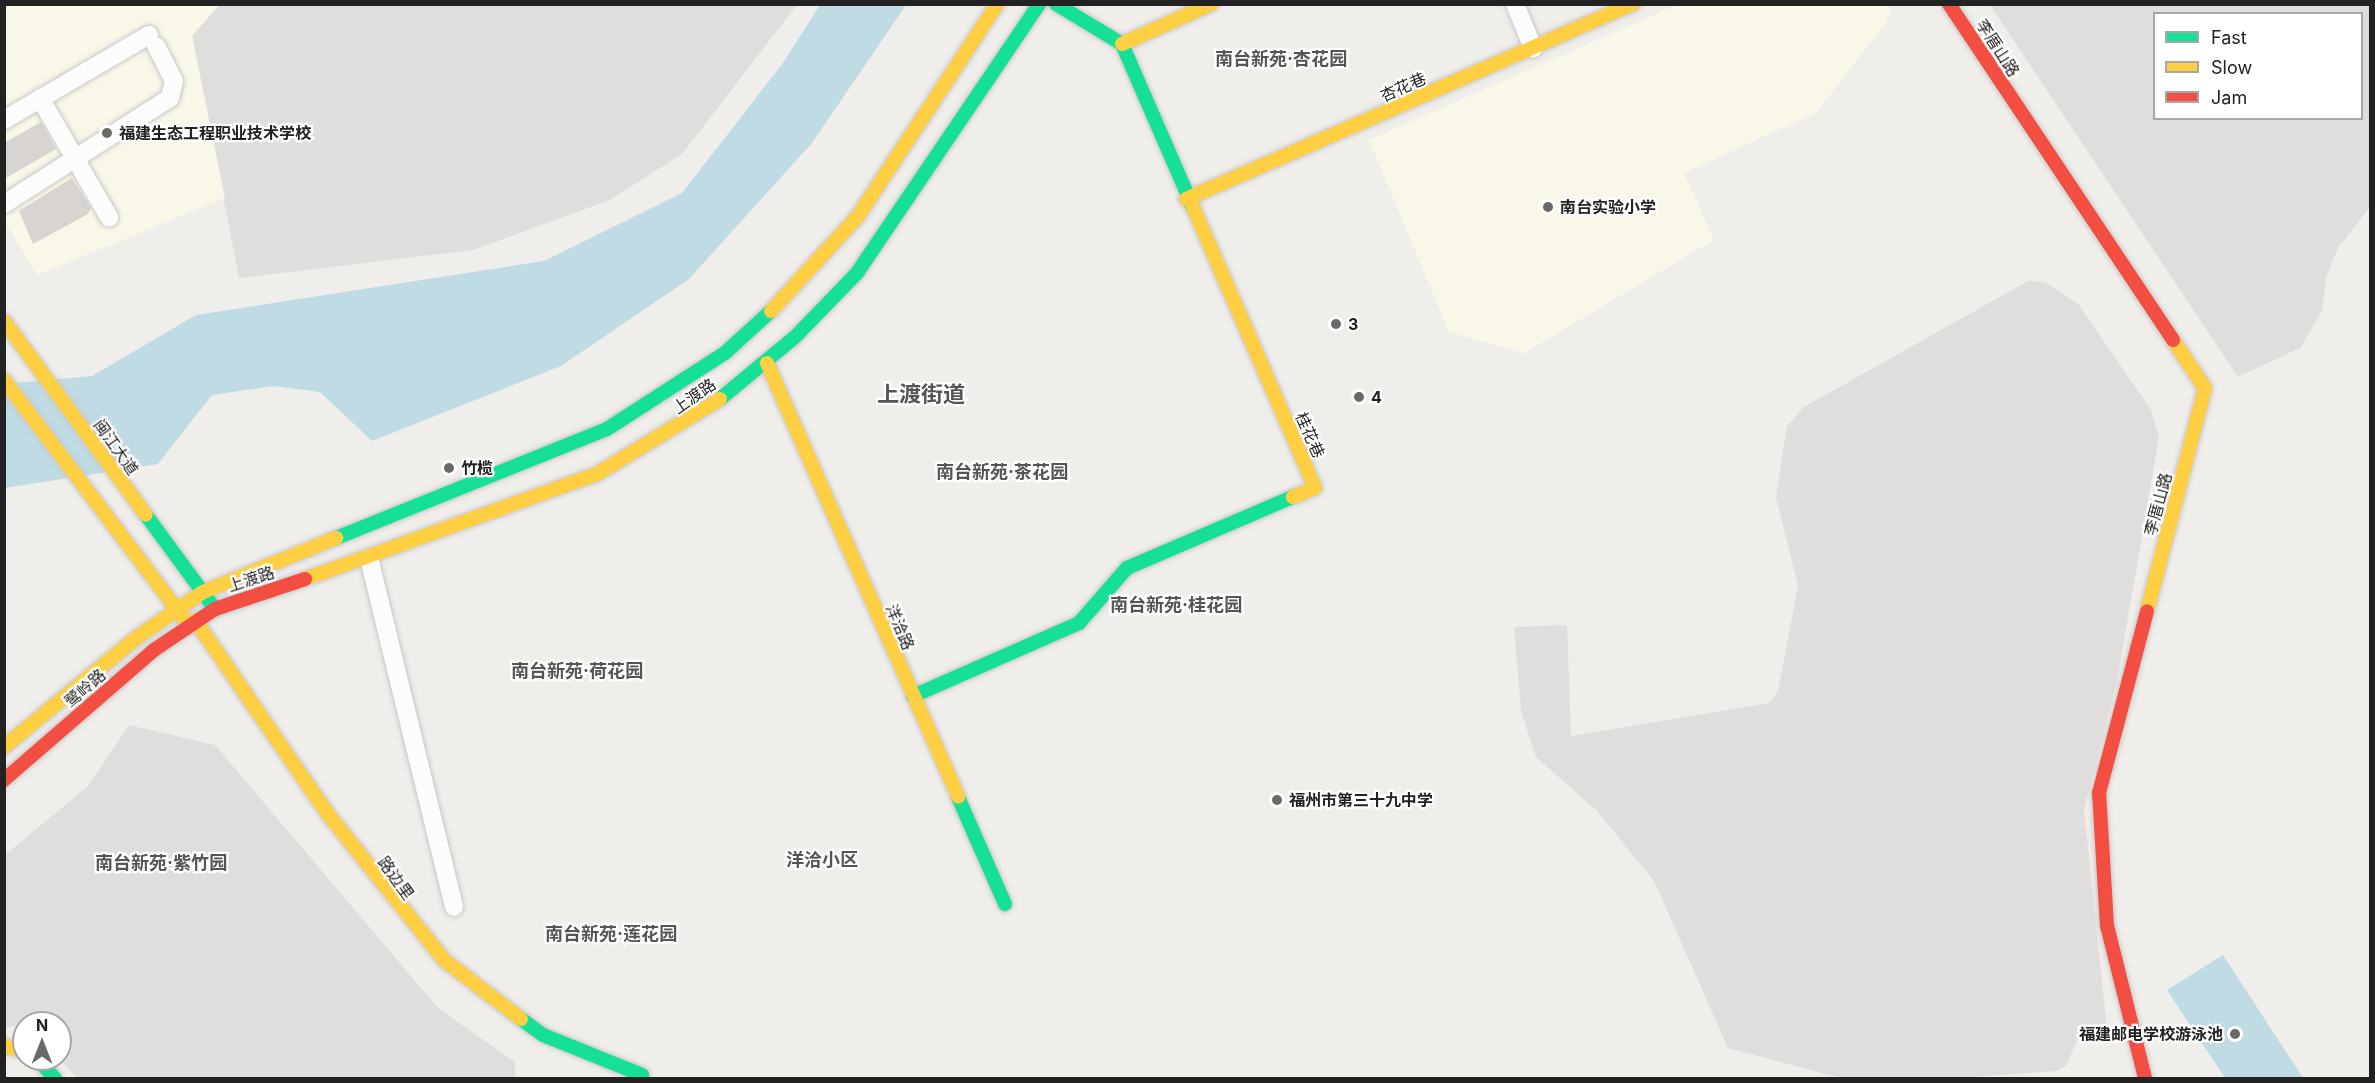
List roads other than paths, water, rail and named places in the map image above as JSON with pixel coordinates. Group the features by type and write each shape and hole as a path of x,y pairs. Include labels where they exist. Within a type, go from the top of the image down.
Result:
{"street":[{"name":"上渡路","path":"177,609 203,592 607,429 725,353 797,287 858,216 997,4"},
{"name":"上渡路","path":"192,622 214,609 369,558 597,474 682,425 767,363 825,308 887,235 1039,4"},
{"path":"1056,4 1122,44 1211,4"},
{"path":"1515,4 1533,48"},
{"name":"杏花巷","path":"1186,199 1633,4"},
{"name":"李厝山路","path":"1949,4 2205,388 2099,794 2098,852 2107,926 2145,1078"},
{"path":"4,120 152,40 174,81 170,98 4,204"},
{"name":"桂花巷","path":"913,696 1079,623 1127,568 1315,488 1186,199 1122,44"},
{"path":"40,99 109,218"},
{"name":"闽江大道","path":"4,321 214,609"},
{"name":"洋洽路","path":"767,363 1005,904"},
{"path":"6,382 177,609"},
{"path":"369,558 454,907"},
{"name":"路边里","path":"177,609 192,622 328,814 428,943 468,983 514,1017 605,1062 642,1075"},
{"name":"鹭岭路","path":"4,747 177,609"},
{"name":"鹭岭路","path":"4,780 192,622"},
{"path":"600,1078 605,1062"},
{"path":"2129,1078 2145,1078"}],"water":[{"path":"820,5 906,5 812,143 689,279 561,366 372,441 320,392 273,386 212,395 158,464 5,488 4,384 92,376 196,315 544,261 682,193 783,63"},
{"name":"福建邮电学校游泳池","path":"2223,955 2303,1078 2225,1078 2167,990"}],"place":[{"name":"福建生态工程职业技术学校","path":"107,133"},
{"name":"南台实验小学","path":"1548,207"},
{"name":"3","path":"1336,324"},
{"name":"4","path":"1359,397"},
{"name":"竹榄","path":"449,468"},
{"name":"福州市第三十九中学","path":"1277,800"},
{"name":"福建邮电学校游泳池","path":"2235,1034"}],"district":[{"name":"南台新苑·杏花园","path":"1281,59"},
{"name":"上渡街道","path":"921,395"},
{"name":"南台新苑·茶花园","path":"1002,472"},
{"name":"南台新苑·桂花园","path":"1176,605"},
{"name":"南台新苑·荷花园","path":"577,671"},
{"name":"洋洽小区","path":"822,860"},
{"name":"南台新苑·紫竹园","path":"161,863"},
{"name":"南台新苑·莲花园","path":"611,934"}]}
